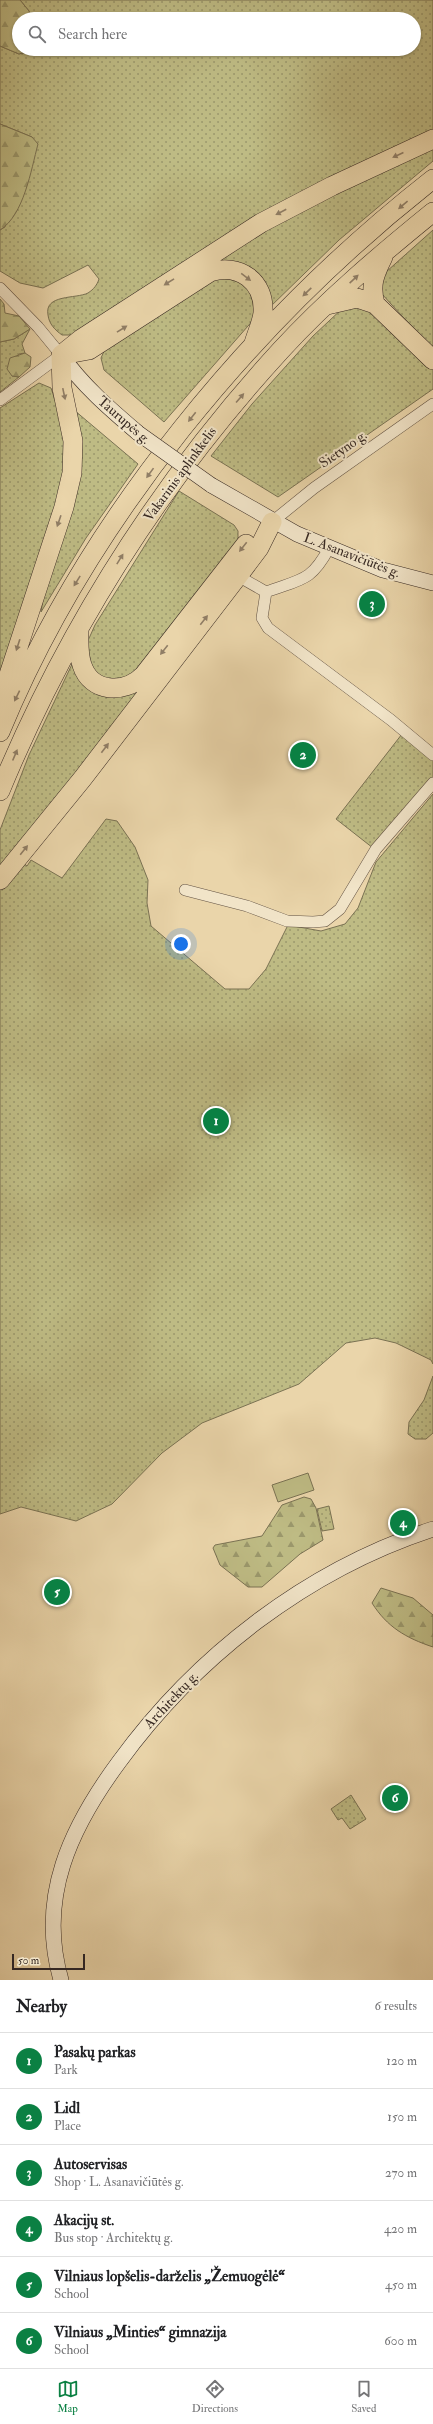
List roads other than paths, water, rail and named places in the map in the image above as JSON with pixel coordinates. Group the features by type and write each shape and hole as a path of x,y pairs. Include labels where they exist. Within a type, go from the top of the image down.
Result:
{"highway":[{"path":"61,355 81,339 261,223 332,186 433,139"},
{"name":"Vakarinis aplinkkelis","path":"0,732 49,631 110,529 173,442 254,344 347,252 433,180"},
{"name":"Vakarinis aplinkkelis","path":"0,791 42,695 79,629 131,543 214,427 282,349 387,249 433,212"},
{"path":"375,304 371,290 373,278 387,249"},
{"path":"61,355 89,350 210,272 228,268 242,273 259,291 263,314 254,344"},
{"path":"326,306 357,298 375,304 433,360"},
{"path":"0,702 64,507 72,473 73,441 62,388 61,355"},
{"path":"79,629 78,650 81,664 89,678 96,683 111,688 132,685 143,676 248,542 272,522"},
{"path":"0,880 83,778 238,576 259,548 272,522"}],"street":[{"name":"Taurupės g.","path":"0,288 38,326 76,376 138,433 211,485 272,522"},
{"path":"0,400 61,355"},
{"name":"Sietyno g.","path":"272,522 314,488 433,404"},
{"name":"L. Asanavičiūtės g.","path":"272,522 329,548 383,570 433,583"},
{"path":"238,576 266,592 310,576 316,571 329,548"},
{"path":"266,592 262,618 268,628 391,720 433,754"},
{"path":"185,890 247,906 287,921 313,922 325,920 340,909 376,850 433,783"},
{"name":"Architektų g.","path":"61,1980 54,1926 58,1884 62,1864 79,1822 134,1742 188,1681 256,1623 295,1596 358,1560 433,1529"}],"place":[{"name":"Autoservisas","path":"372,604"},
{"name":"Lidl","path":"303,755"},
{"name":"Pasakų parkas","path":"216,1121"},
{"name":"Akacijų st.","path":"403,1523"},
{"name":"Vilniaus lopšelis-darželis „Žemuogėlė“","path":"57,1592"},
{"name":"Vilniaus „Minties“ gimnazija","path":"395,1798"}]}
